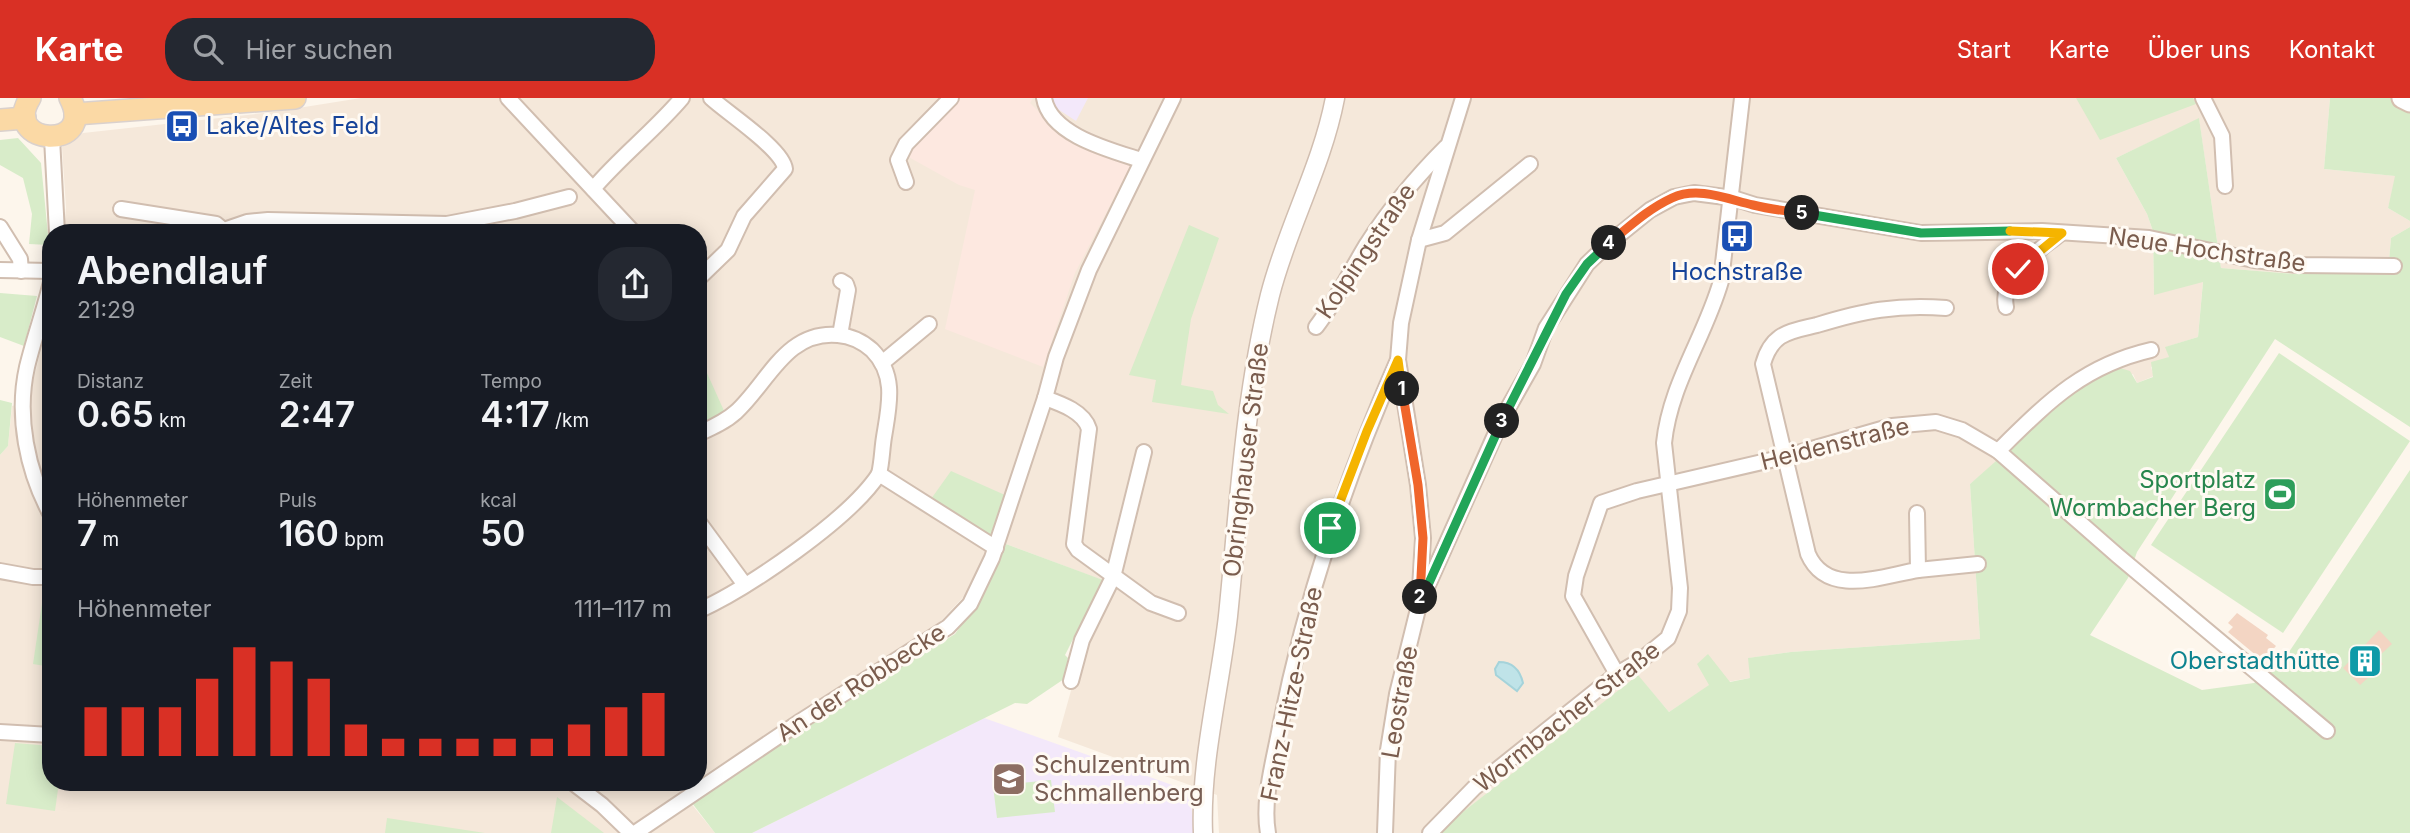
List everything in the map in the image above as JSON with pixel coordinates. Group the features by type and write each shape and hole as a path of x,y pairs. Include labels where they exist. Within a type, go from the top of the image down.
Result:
{"main road":[{"path":"0,120 28,108 32,131 52,138 65,133 73,106 295,98"},
{"path":"2402,98 2410,102"}],"street":[{"path":"508,98 626,224"},
{"path":"593,189 614,163 659,125 682,98"},
{"path":"707,270 728,250 744,216 785,169 785,163 774,151 711,98"},
{"path":"906,182 898,160 906,144 951,98"},
{"path":"1044,98 1049,114 1075,135 1141,160"},
{"name":"An der Robbecke","path":"707,784 948,627 970,604 996,548 1056,357 1089,270 1173,98"},
{"name":"Obringhauser Straße","path":"1203,833 1211,729 1227,619 1247,421 1258,344 1278,266 1326,134 1335,98"},
{"name":"Leostraße","path":"1385,833 1388,750 1397,694 1419,605 1423,538 1398,360 1408,278 1463,98"},
{"name":"Wormbacher Straße","path":"1430,833 1474,788 1617,674 1656,649 1668,638 1675,626 1680,587 1664,443 1667,416 1676,387 1718,291 1733,198 1742,98"},
{"path":"2203,98 2222,136 2225,186"},
{"path":"52,138 57,224"},
{"name":"Kolpingstraße","path":"1316,327 1333,305 1367,245 1395,204 1415,178 1447,146"},
{"path":"1419,240 1444,233 1530,164"},
{"name":"Neue Hochstraße","path":"1419,605 1503,417 1533,364 1546,328 1587,264 1650,210 1674,197 1694,193 1733,198 1755,205 1921,233 2062,233 2149,238 2236,258 2287,264 2394,266"},
{"path":"463,224 569,197"},
{"path":"121,209 216,224"},
{"path":"241,224 268,220 358,224"},
{"path":"0,227 19,259 21,271"},
{"path":"2006,307 2005,291 2018,269 2062,233"},
{"path":"0,270 42,271"},
{"path":"840,335 848,290 846,284 841,281"},
{"path":"1946,308 1898,306 1864,311 1787,334 1773,343 1766,353 1763,374 1808,554 1819,571 1844,582 1978,564"},
{"path":"882,363 929,324"},
{"path":"42,332 27,367 23,397 23,420 33,475 42,495"},
{"path":"707,429 735,413 777,363 801,342 814,336 840,335 862,343 882,363 889,380 890,400 879,474 830,523 745,585 707,606"},
{"path":"1998,451 2080,378 2109,363 2151,350"},
{"name":"Franz-Hitze-Straße","path":"1268,833 1267,808 1277,741 1313,588 1330,528 1398,360"},
{"path":"1045,398 1060,403 1087,423 1089,436 1074,544 1078,550 1151,603 1178,613"},
{"name":"Heidenstraße","path":"1617,674 1573,596 1576,576 1601,503 1784,457 1892,426 1936,422 1962,429 1998,451 2118,556 2327,731"},
{"path":"1071,681 1082,640 1113,576 1144,452"},
{"path":"879,474 996,548"},
{"path":"1917,513 1918,570"},
{"path":"707,533 745,585"},
{"path":"0,570 42,577"},
{"path":"0,732 42,734"},
{"path":"584,791 633,833"},
{"name":"An der Robbecke","path":"633,833 696,791"}],"shaded area":[{"path":"361,98 2330,98 2324,169 2396,176 2388,208 2410,221 2410,227 2391,238 2389,261 2315,261 2295,274 2221,268 2199,119 2116,158 2147,214 2153,231 2154,294 2203,281 2198,337 2166,347 2169,357 2151,367 2154,376 2137,383 2133,374 2013,449 1970,484 1980,639 1791,652 1749,658 1750,678 1710,685 1669,712 1638,676 1436,833 1219,833 1217,795 1058,737 1102,580 1006,544 986,553 970,590 935,627 707,773 707,224 65,224 62,147 83,133 273,112"},
{"path":"957,98 1033,98 1030,103 1057,130 1132,163 1075,273 1043,367 945,329 975,190 959,185 905,155"},
{"path":"1051,98 1088,98 1076,121 1050,104"},
{"path":"42,345 42,791 681,791 715,833 0,833 0,455 8,446 12,406 28,402"},
{"name":"Schulzentrum Schmallenberg","path":"984,718 1189,791 1195,833 752,833"}],"green space":[{"path":"2076,98 2193,98 2196,104 2100,140"},
{"path":"2330,98 2410,98 2410,221 2388,208 2395,176 2324,169"},
{"path":"2199,118 2221,268 2295,274 2315,261 2389,261 2391,238 2410,227 2410,427 2275,339 2137,552 2128,578 2090,635 2202,690 2254,683 2281,664 2410,470 2410,833 1436,833 1638,675 1669,712 1709,685 1697,664 1708,654 1730,682 1750,678 1748,658 1791,652 1980,639 1970,484 2081,386 2120,368 2130,371 2137,383 2153,377 2151,362 2169,357 2165,347 2198,337 2203,282 2154,295 2153,231 2147,214 2116,158"},
{"path":"18,138 41,163 47,224 42,224 42,245 29,244 32,214 23,178 0,165 0,140"},
{"path":"1189,225 1219,238 1191,319 1181,385 1213,391 1218,405 1229,414 1152,402 1156,380 1129,375"},
{"path":"0,293 37,296 24,346 0,337"},
{"name":"Sportplatz Wormbacher Berg","path":"2279,353 2410,441 2283,633 2151,545"},
{"path":"707,373 725,413 707,420"},
{"path":"0,400 12,403 8,446 0,455"},
{"path":"951,471 1005,495 990,536 931,499"},
{"path":"1006,544 1103,580 1065,655 1068,658 1064,679 1027,704 1015,703 752,833 715,833 692,803 850,698 955,634 987,589"},
{"path":"42,603 42,666 33,664"},
{"path":"15,743 42,745 42,791 58,791 55,811 6,804"},
{"path":"1051,780 1055,812 997,818 993,786"},
{"path":"557,797 604,833 551,833"},
{"path":"387,818 485,833 385,833"}],"water":[{"path":"1499,662 1512,665 1520,674 1523,683 1517,691 1496,675 1495,669"}],"building":[{"path":"2237,613 2268,635 2266,638 2276,646 2263,661 2228,632 2233,627 2228,623"},
{"name":"Oberstadthütte","path":"2379,630 2392,644 2377,658 2383,664 2360,685 2343,668"}],"place":[{"name":"Lake/Altes Feld","path":"182,126"},
{"name":"Hochstraße","path":"1737,236"},
{"name":"Sportplatz Wormbacher Berg","path":"2280,494"},
{"name":"Oberstadthütte","path":"2365,661"},
{"name":"Schulzentrum Schmallenberg","path":"1009,779"}],"route":[{"path":"1330,528 1398,360 1418,485 1423,538 1419,605 1503,417 1533,364 1546,328 1566,294 1587,264 1609,243 1650,210 1674,197 1694,193 1733,198 1755,205 1921,233 2062,233 2018,269"}]}
